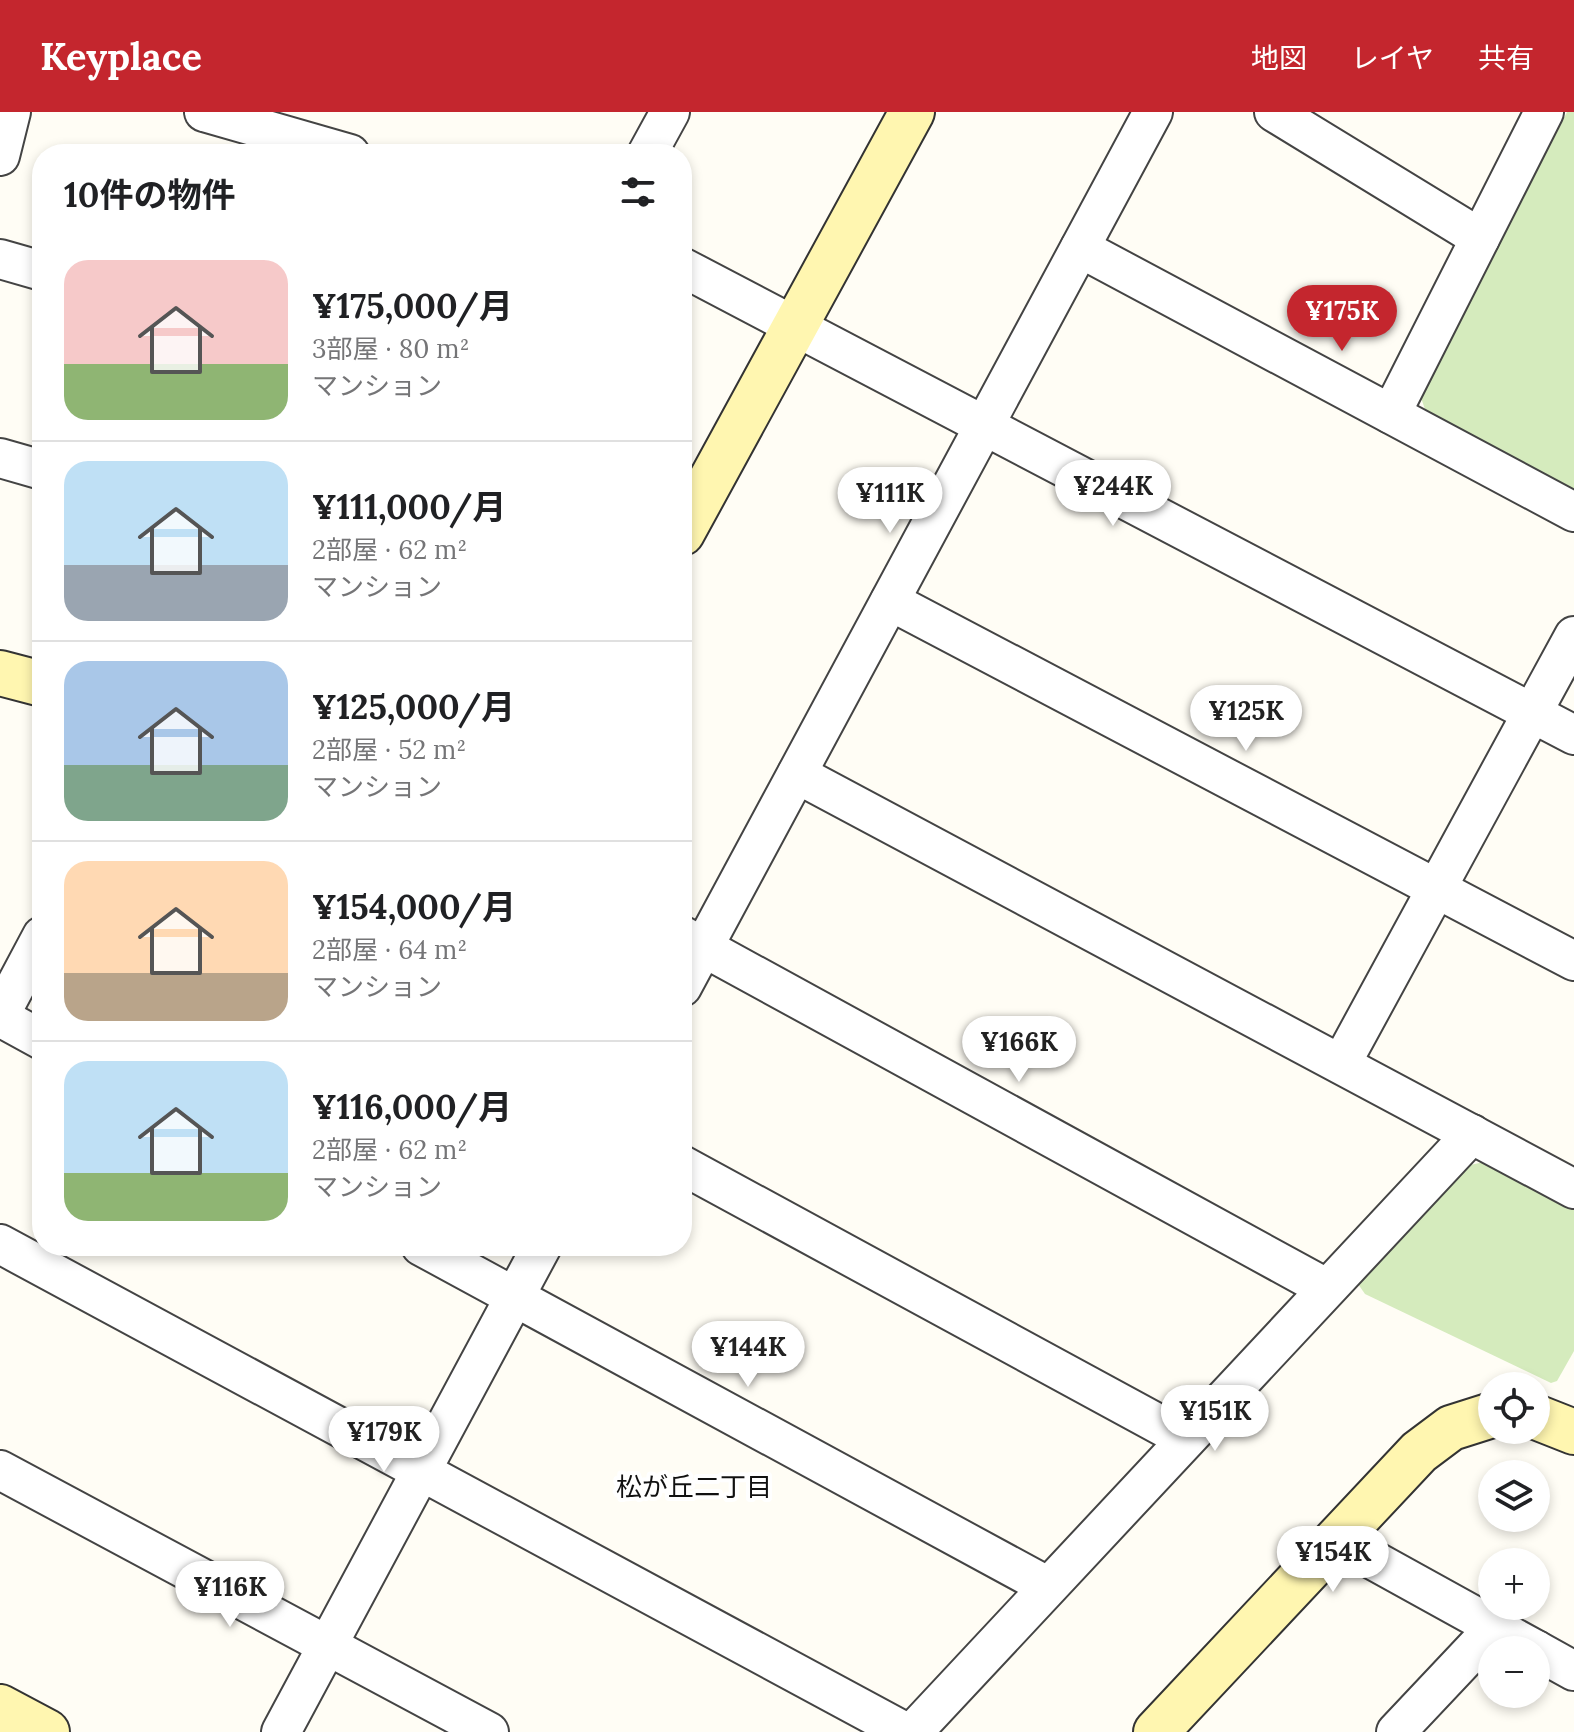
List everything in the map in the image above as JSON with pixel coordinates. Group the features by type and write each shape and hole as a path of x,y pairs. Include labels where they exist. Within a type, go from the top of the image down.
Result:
{"street":[{"path":"0,156 11,112"},
{"path":"204,112 315,144"},
{"path":"652,144 670,112"},
{"path":"692,515 912,112"},
{"path":"1153,112 797,774 693,941 1326,1288"},
{"path":"1274,112 1480,238"},
{"path":"1391,414 1544,112"},
{"path":"1080,248 1574,512"},
{"path":"0,259 32,268"},
{"path":"692,272 1574,735"},
{"path":"0,458 32,467"},
{"path":"890,601 1574,961"},
{"path":"1341,1064 1574,636"},
{"path":"0,673 32,681"},
{"path":"797,774 1574,1189"},
{"path":"32,955 0,1016 32,1034"},
{"path":"913,1732 1472,1134"},
{"path":"692,1170 1186,1439"},
{"path":"0,1244 905,1732"},
{"path":"439,1256 1047,1586"},
{"path":"281,1732 537,1256"},
{"path":"1156,1732 1435,1438 1451,1428 1478,1419"},
{"path":"1550,1423 1574,1432"},
{"path":"0,1470 489,1732"},
{"path":"1337,1540 1511,1636"},
{"path":"1396,1732 1495,1627"},
{"path":"1550,1658 1574,1671"},
{"path":"0,1707 47,1732"}],"green space":[{"path":"1567,112 1574,112 1574,496 1427,415 1420,395"},
{"path":"1488,1161 1574,1207 1574,1351 1557,1381 1550,1383 1550,1372 1528,1372 1365,1294 1358,1284 1360,1278 1466,1166"}],"district":[{"name":"松が丘二丁目","path":"694,1486"}]}
